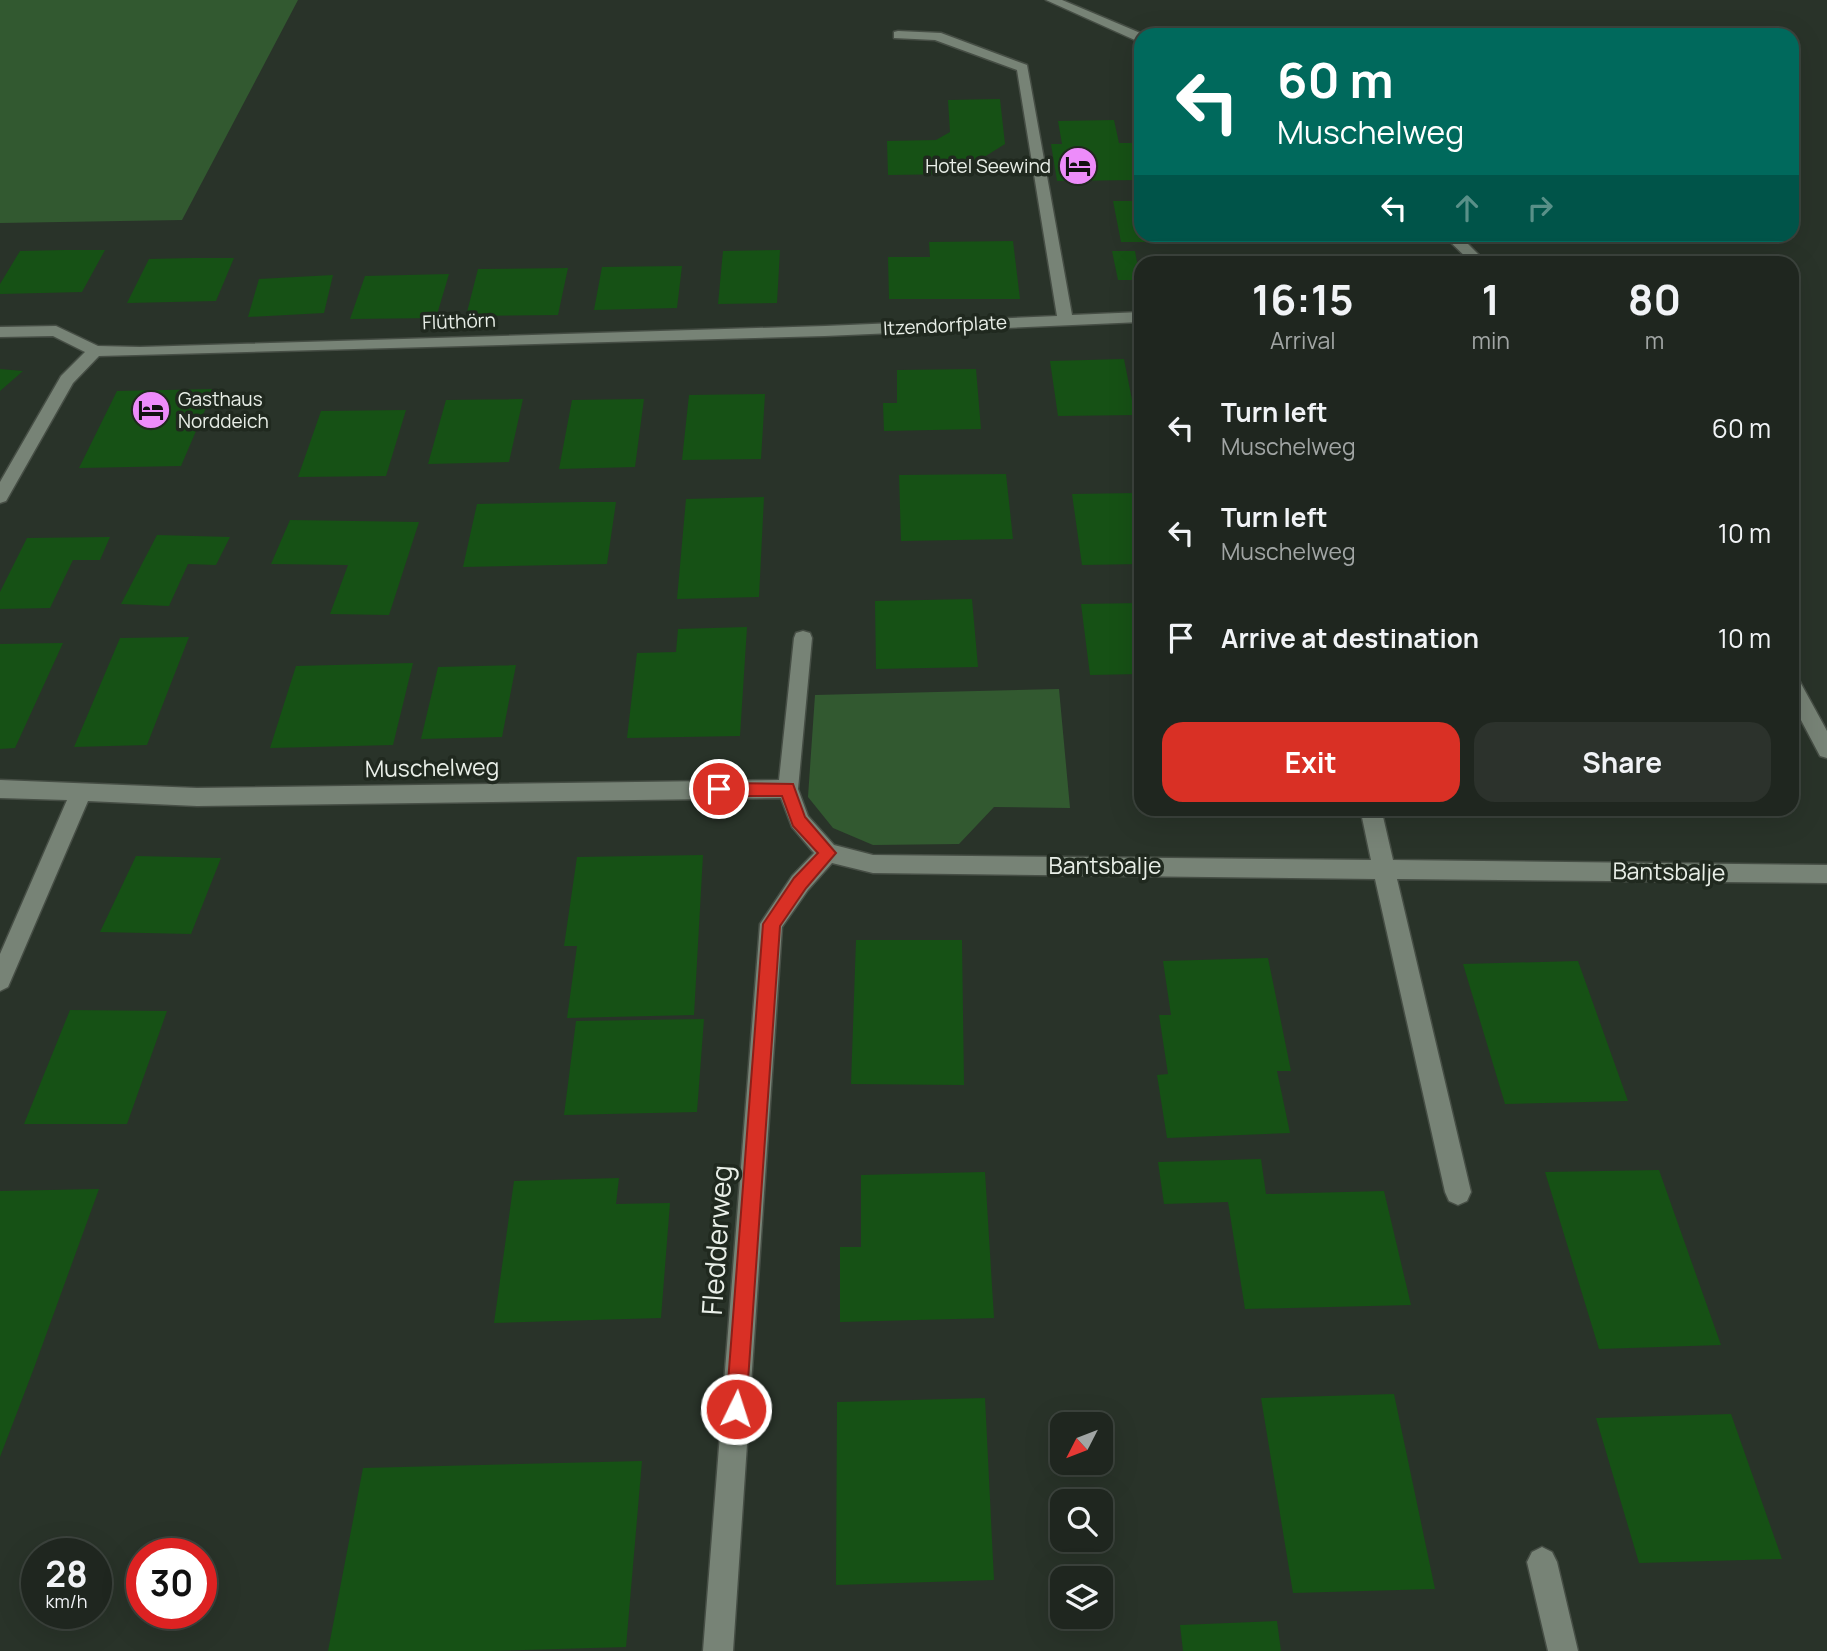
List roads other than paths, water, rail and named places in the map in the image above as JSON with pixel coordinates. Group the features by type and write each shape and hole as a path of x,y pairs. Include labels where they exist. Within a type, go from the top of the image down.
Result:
{"street":[{"path":"1052,0 1134,35"},
{"path":"898,35 937,36 1023,68 1065,319"},
{"path":"1458,242 1473,256"},
{"name":"Itzendorfplate","path":"825,331 1134,317"},
{"name":"Flüthörn","path":"0,332 56,331 94,351 825,331"},
{"path":"0,496 67,380 94,351"},
{"path":"803,638 788,789 799,821 828,853"},
{"path":"1799,698 1827,750"},
{"name":"Muschelweg","path":"0,789 197,797 788,789"},
{"path":"0,980 81,793"},
{"path":"1372,816 1458,1192"},
{"name":"Bantsbalje","path":"828,853 873,864 1827,874"},
{"name":"Fledderweg","path":"719,1651 771,924 800,883 828,853"},
{"path":"1542,1562 1563,1651"}],"place":[{"name":"Hotel Seewind","path":"1078,166"},
{"name":"Gasthaus Norddeich","path":"151,410"}]}
